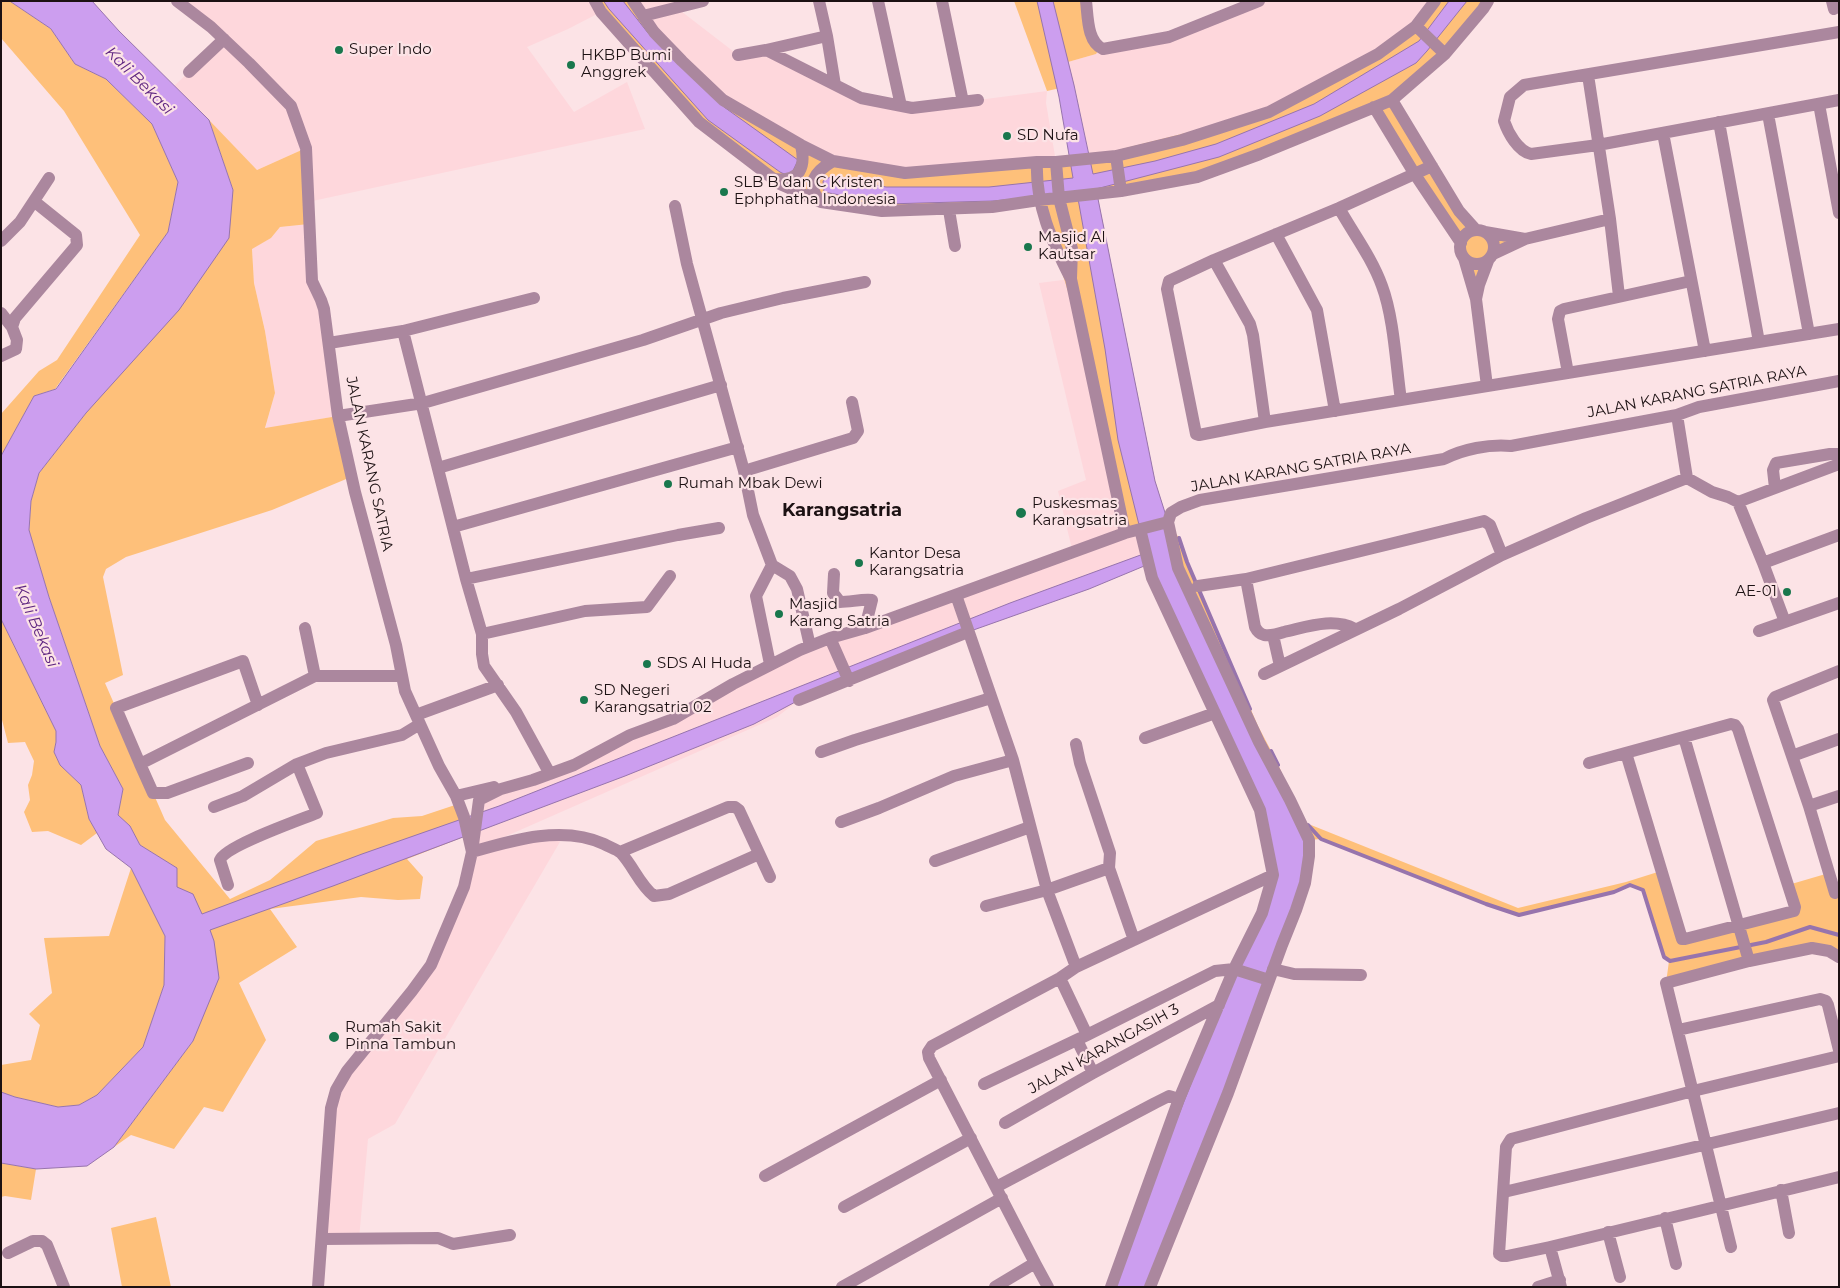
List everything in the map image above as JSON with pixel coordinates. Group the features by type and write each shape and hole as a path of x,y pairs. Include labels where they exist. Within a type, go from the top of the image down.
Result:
{"street":[{"name":"JALAN KARANG SATRIA","path":"177,1 224,39 266,78 291,106 306,148 312,281 321,300 329,344 338,416 353,484 396,645 405,690 439,766 456,796 464,817 472,852 464,887 431,965 406,999 347,1071 336,1090 330,1116 323,1239 318,1287"},
{"path":"595,1 601,12 699,122 774,179 797,192 821,202 882,211 992,207 1059,194 1075,196 1097,194 1121,188 1197,177 1260,154 1392,100 1483,9 1488,1"},
{"path":"633,1 654,32 723,100 801,146 833,161 905,173 1056,168 1090,157 1116,156 1182,140 1269,112 1378,54 1419,28 1435,1"},
{"path":"643,16 703,1"},
{"path":"819,1 835,85"},
{"path":"878,1 901,106"},
{"path":"942,1 963,102"},
{"path":"1086,1 1092,39 1097,46 1103,49 1170,37 1258,1"},
{"path":"1419,28 1440,50"},
{"path":"1839,32 1521,87 1510,97 1504,121 1516,144 1526,153 1531,154 1663,133 1839,100"},
{"path":"738,55 827,36"},
{"path":"188,72 224,39"},
{"path":"766,50 861,98 912,108 978,100"},
{"path":"1588,75 1610,219 1618,296"},
{"path":"1392,100 1459,211 1480,231 1492,237 1495,246 1478,285 1476,299"},
{"path":"1819,104 1839,213"},
{"path":"1374,107 1414,174 1460,243 1460,251 1464,258 1476,299 1486,386"},
{"path":"1768,114 1809,334"},
{"path":"1719,122 1758,342"},
{"path":"1663,133 1705,351"},
{"path":"774,179 790,178 799,172 804,159 801,146"},
{"path":"1116,156 1121,188"},
{"path":"821,202 814,193 814,179 822,167 833,161"},
{"path":"1432,166 1168,281 1167,286 1195,431 1199,435 1265,422 1839,329"},
{"path":"1037,168 1039,198 1057,252 1071,279"},
{"path":"1056,168 1059,194 1072,250 1071,279 1125,533"},
{"path":"1,241 20,222 35,202 49,178"},
{"path":"12,328 15,318 78,245 76,235 35,202"},
{"path":"675,206 687,264 738,447 753,515 772,565 790,576 797,589 810,646"},
{"path":"1339,208 1383,288 1388,307 1401,400"},
{"path":"949,210 955,246"},
{"path":"1464,258 1471,264 1479,264 1525,239 1610,219"},
{"path":"1460,243 1466,234 1480,231 1525,239"},
{"path":"1276,234 1317,310 1334,411"},
{"path":"1214,260 1250,324 1265,422"},
{"path":"1568,373 1558,319 1560,311 1618,296 1691,281"},
{"path":"338,416 422,403 643,340 702,319 783,298 865,282"},
{"path":"329,344 403,331 534,298"},
{"path":"1,313 12,328 17,340 16,349 1,356"},
{"path":"403,331 466,579 482,634 484,666 516,712 550,774"},
{"name":"JALAN KARANG SATRIA RAYA","path":"550,774 574,765 630,736 673,719 770,664 810,646 865,628 1125,533 1168,522 1171,512 1200,500 1444,459 1458,452 1501,445 1511,446 1677,415 1699,407 1839,381"},
{"path":"438,468 721,384"},
{"path":"744,471 853,438 858,431 852,402"},
{"path":"1677,415 1687,478"},
{"path":"453,528 738,447"},
{"path":"1775,488 1773,470 1776,463 1839,454"},
{"path":"1738,502 1839,464"},
{"path":"1687,478 1712,492 1738,502 1785,622"},
{"path":"1264,674 1398,609 1502,555 1586,518 1687,478"},
{"path":"1198,586 1246,579 1484,521 1490,525 1502,555"},
{"path":"1150,1287 1228,1093 1296,910 1305,883 1309,856 1309,840 1259,742 1178,568 1168,522"},
{"path":"466,579 719,528"},
{"path":"1110,1287 1179,1098 1234,969 1262,913 1273,875 1260,810 1152,578 1140,529"},
{"path":"1763,562 1839,535"},
{"path":"770,664 756,596 772,565"},
{"path":"834,574 833,593 840,602 852,602 860,599 872,600 865,628"},
{"path":"482,634 585,611 647,607 670,576"},
{"path":"1246,579 1255,627 1263,635 1273,635 1322,624 1344,625 1355,630"},
{"path":"956,595 1013,760 1047,890 1076,966"},
{"path":"1759,631 1839,602"},
{"path":"304,628 315,676"},
{"path":"799,700 968,632"},
{"path":"1273,635 1280,666"},
{"path":"830,638 849,680"},
{"path":"248,763 167,793 153,793 116,708 243,661 258,705"},
{"path":"1835,893 1774,698 1839,671"},
{"path":"140,764 315,676 402,676"},
{"path":"214,808 244,796 297,764 326,753 402,734 418,719 498,686"},
{"path":"820,752 991,698"},
{"path":"1145,738 1215,713"},
{"path":"1589,763 1731,724 1736,726 1795,906 1792,912 1739,928 1682,939 1626,753"},
{"path":"1684,737 1749,961"},
{"path":"1792,756 1839,739"},
{"path":"1076,744 1080,763 1110,853 1109,868 1134,940"},
{"path":"841,822 954,776 1013,760"},
{"path":"228,885 220,860 226,852 317,813 297,764"},
{"path":"456,796 550,774"},
{"path":"550,774 501,789 480,800 472,852 512,840 564,835 592,839 620,852 644,888 654,896 669,894 759,854"},
{"path":"1809,806 1839,796"},
{"path":"620,852 728,807 735,807 739,810 770,878"},
{"path":"935,861 1030,826"},
{"path":"986,906 1047,890 1109,868"},
{"path":"1048,1287 929,1058 928,1052 932,1046 1060,978 1076,966 1273,875"},
{"path":"1731,1246 1666,983 1749,961 1812,948 1829,951 1839,956"},
{"path":"984,1084 1082,1038 1215,971 1234,969 1271,974 1362,975"},
{"path":"1060,978 1093,1073"},
{"path":"1678,1030 1820,998 1826,1001 1828,1005 1839,1050"},
{"name":"JALAN KARANGASIH 3","path":"1005,1123 1219,1005"},
{"path":"1839,1056 1693,1091 1511,1139 1506,1147 1499,1252 1501,1256 1507,1256 1839,1177"},
{"path":"765,1176 941,1080"},
{"path":"842,1287 999,1192 1163,1098 1169,1096 1179,1098"},
{"path":"1504,1192 1839,1113"},
{"path":"844,1207 971,1138"},
{"path":"1781,1190 1789,1233"},
{"path":"1665,1218 1676,1264"},
{"path":"1608,1232 1620,1278"},
{"path":"323,1239 438,1238 453,1244 510,1235"},
{"path":"8,1253 33,1241 42,1241 47,1245 64,1287"},
{"path":"1538,1287 1560,1284 1550,1246"},
{"path":"995,1287 1035,1263"}],"shaded area":[{"path":"1,1 10,1 51,29 75,64 106,79 152,124 178,182 168,232 55,389 34,396 1,456 1,414 39,371 57,360 140,235 64,111 1,38"},
{"path":"177,1 595,1 601,12 527,47 574,112 627,82 645,129 308,202 306,148 257,170 174,86 224,39"},
{"path":"595,1 633,1 723,99 820,154 905,173 1090,157 1269,112 1378,54 1435,1 1488,1 1392,100 1476,230 1525,239 1493,254 1479,285 1460,251 1460,243 1374,107 1197,177 1097,194 1155,481 1168,522 1125,533 1085,345 1039,200 882,211 805,196 699,122"},
{"path":"633,1 674,1 677,8 738,55 766,50 861,98 901,105 963,102 1047,91 1046,103 1056,162 905,173 833,161 723,100"},
{"path":"1014,1 1086,1 1100,48 1096,54 1068,62 1074,85 1047,91"},
{"path":"1259,1 1435,1 1416,26 1269,112 1090,157 1068,62 1096,54 1100,48 1169,37"},
{"path":"209,120 257,170 306,148 309,224 280,227 271,238 252,249 254,283 265,331 275,393 265,428 338,416 351,477 272,510 126,557 106,569 103,577 123,675 105,683 165,820 230,899 270,880 316,841 393,818 422,816 455,805 460,823 461,838 407,859 423,877 420,899 398,900 361,897 270,909 297,947 239,983 266,1040 223,1112 204,1107 174,1149 131,1135 114,1147 193,1041 176,868 140,845 130,827 118,815 123,789 100,746 49,597 29,531 31,501 39,473 86,413 233,190"},
{"path":"309,224 338,416 265,429 275,393 265,331 254,283 252,248 271,238 280,227"},
{"path":"1071,279 1149,564 1089,589 968,632 799,700 777,717 477,849 564,835 395,1124 368,1139 359,1239 323,1239 336,1090 412,991 454,913 479,800 574,765 770,664 1073,553 1058,491 1086,480 1039,283"},
{"path":"1168,522 1179,538 1187,562 1258,726 1306,823 1518,908 1626,882 1661,871 1681,937 1792,912 1788,885 1829,873 1839,894 1839,957 1812,948 1666,983 1669,961 1664,957 1643,890 1630,885 1614,892 1519,915 1486,904 1321,839 1309,840 1178,568"},
{"path":"1,619 56,731 54,752 60,765 81,785 89,819 97,833 81,845 48,831 32,832 24,812 30,800 28,785 34,761 25,742 8,743 1,716"},
{"path":"131,868 165,936 164,985 143,1047 97,1095 79,1105 58,1107 1,1092 1,1065 31,1060 40,1025 29,1014 52,993 44,938 109,936"},
{"path":"1,1163 36,1169 31,1200 1,1197"},
{"path":"156,1217 171,1287 122,1287 111,1228"}],"water":[{"name":"Kali Bekasi","path":"10,1 92,1 119,31 209,120 233,190 229,238 179,310 86,413 39,473 31,501 29,530 49,597 100,746 123,789 118,815 130,826 140,845 177,868 177,887 193,894 202,914 362,854 499,806 1010,603 1146,553 1118,440 1105,349 1077,193 993,201 886,204 824,192 823,181 832,176 886,187 989,187 1073,178 1059,97 1037,1 1053,1 1074,85 1093,174 1155,161 1216,144 1314,104 1419,41 1449,1 1467,1 1416,63 1320,116 1219,157 1096,189 1155,481 1168,522 1174,551 1309,840 1306,875 1150,1287 1111,1287 1273,875 1260,810 1149,564 1089,589 965,633 799,700 754,724 625,776 333,886 210,930 214,941 219,978 193,1041 114,1147 87,1166 36,1169 1,1163 1,1092 58,1107 79,1105 97,1095 143,1047 164,985 165,936 131,868 106,849 89,819 81,785 60,765 54,752 56,731 1,619 1,456 34,396 56,389 168,232 178,182 152,124 106,79 75,64 51,29"},
{"path":"604,1 623,1 648,33 724,107 798,160 790,177 780,172 708,120"}],"waterway":[{"path":"1179,538 1187,562 1250,709"},
{"path":"1271,751 1278,765"},
{"path":"1308,825 1321,839 1486,904 1519,915 1614,892 1630,885 1643,890 1664,957 1670,961 1766,942 1810,927 1839,935"}],"place":[{"name":"Super Indo","path":"339,50"},
{"name":"HKBP Bumi Anggrek","path":"571,65"},
{"name":"SD Nufa","path":"1007,136"},
{"name":"SLB B dan C Kristen Ephphatha Indonesia","path":"724,192"},
{"name":"Masjid Al Kautsar","path":"1028,247"},
{"name":"Rumah Mbak Dewi","path":"668,484"},
{"name":"Puskesmas Karangsatria","path":"1021,513"},
{"name":"Kantor Desa Karangsatria","path":"859,563"},
{"name":"AE-01","path":"1787,592"},
{"name":"Masjid Karang Satria","path":"779,614"},
{"name":"SDS Al Huda","path":"647,664"},
{"name":"SD Negeri Karangsatria 02","path":"584,700"},
{"name":"Rumah Sakit Pinna Tambun","path":"334,1037"}],"district":[{"name":"Karangsatria","path":"842,511"}]}
